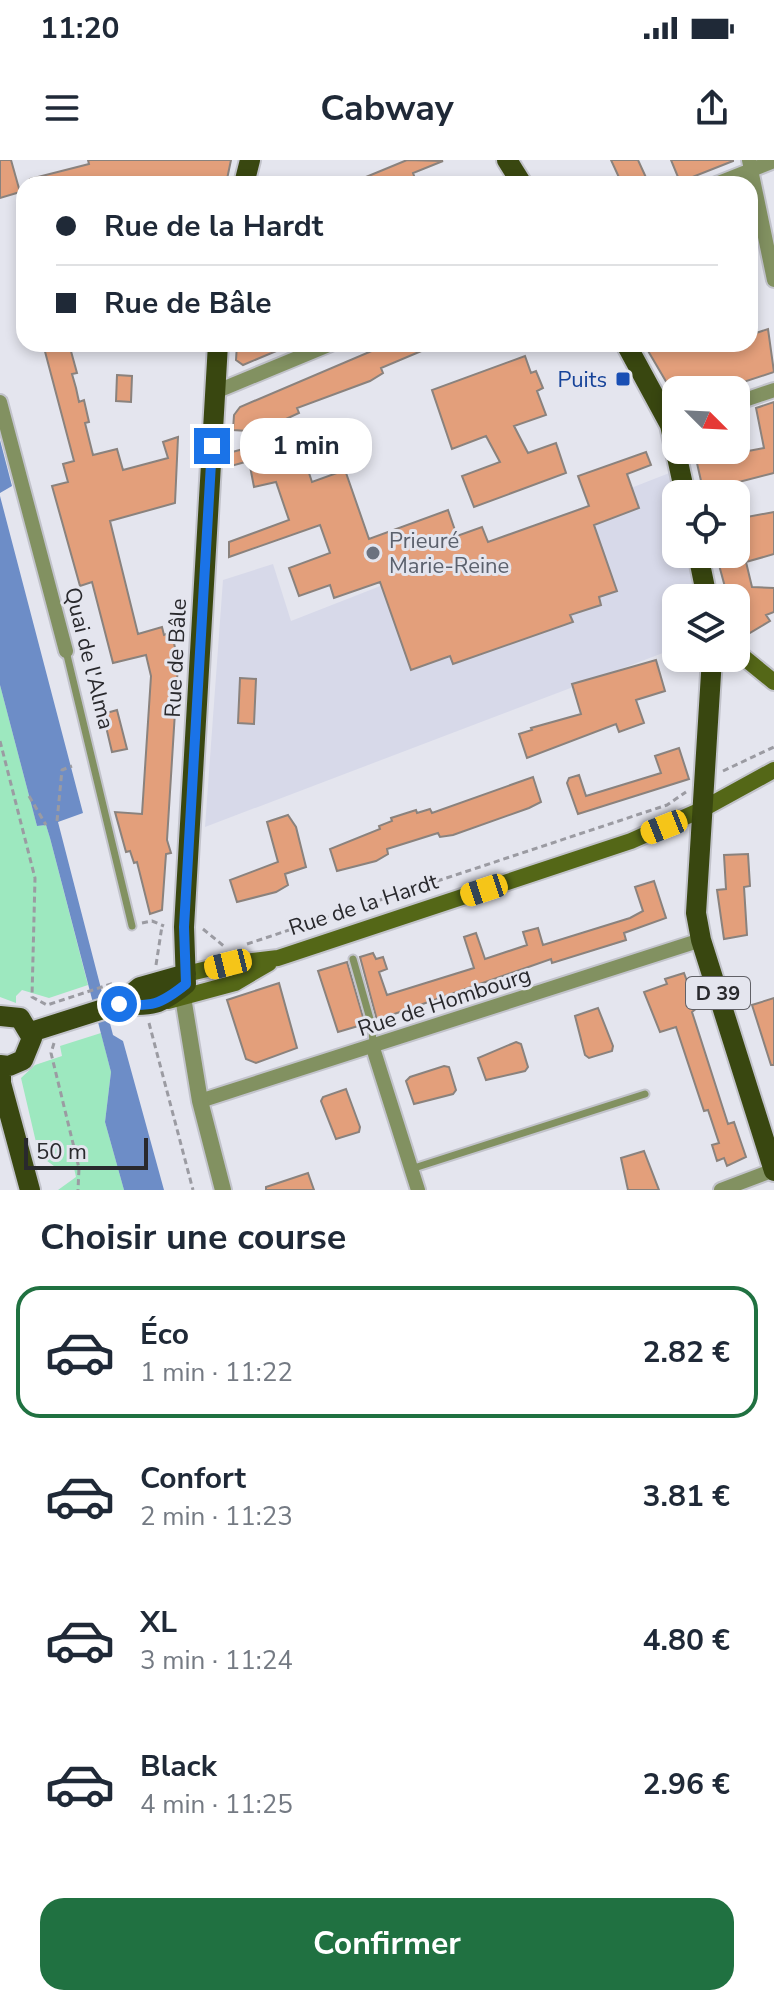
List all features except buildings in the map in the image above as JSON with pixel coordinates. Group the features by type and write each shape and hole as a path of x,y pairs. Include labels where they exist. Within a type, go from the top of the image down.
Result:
{"main road":[{"name":"Rue de Bâle","path":"186,974 184,927 218,352"},
{"path":"631,352 662,405"},
{"path":"750,662 774,682"},
{"name":"D 39","path":"711,672 696,881 701,940 774,1170"},
{"name":"Rue de la Hardt","path":"116,994 228,964 278,958 631,841 701,810 774,770"},
{"name":"Rue de la Hardt","path":"116,994 145,1006 174,1000 235,983 278,958"},
{"path":"174,1000 186,984 186,974"},
{"path":"31,1032 92,1012 116,994"},
{"path":"4,1012 26,1023 31,1032 31,1046 23,1060 0,1065 8,1114 30,1190"}],"street":[{"path":"730,176 750,165 774,161"},
{"path":"758,203 774,280"},
{"path":"215,392 312,352"},
{"path":"750,398 774,390"},
{"name":"Quai de l'Alma","path":"0,402 66,651"},
{"name":"Rue de Hombourg","path":"200,1101 373,1048 701,940"},
{"path":"174,1000 223,1190"},
{"path":"373,1048 418,1190"},
{"path":"721,1190 774,1170"}],"lane":[{"name":"Quai de l'Alma","path":"66,651 132,926"},
{"path":"353,959 372,1026 373,1048"},
{"path":"411,1169 645,1094"}],"path":[{"path":"0,741 35,878 32,997 47,1005 86,992 116,994"},
{"path":"184,927 202,928 227,949 236,947 667,805 704,780 774,747"},
{"path":"57,821 62,770 72,766"},
{"path":"29,796 46,825"},
{"path":"132,926 152,921 162,926 159,959 153,969"},
{"path":"149,1023 193,1190"},
{"path":"52,1025 55,1039 51,1053 79,1168 78,1190"}],"shaded area":[{"path":"677,470 677,480 662,480 662,568 691,568 694,584 662,584 662,653 205,827 223,580 273,564 291,621"}],"green space":[{"path":"0,685 37,826 46,825 50,838 88,985 49,998 22,990 16,996 16,1003 0,997"},
{"path":"101,1033 111,1072 105,1122 124,1190 58,1190 76,1177 74,1168 54,1166 39,1155 21,1078 35,1065 62,1056 60,1046"}],"water":[{"path":"0,440 12,486 0,493"},
{"path":"0,496 83,813 58,822 113,1035 123,1041 164,1190 124,1190 105,1122 111,1072 50,838 46,825 37,826 0,685"}],"place":[{"name":"Puits","path":"623,379"},
{"name":"Prieuré Marie-Reine","path":"373,553"}],"route":[{"path":"119,1004 145,1006 165,1002 186,984 184,927 212,446"}]}
